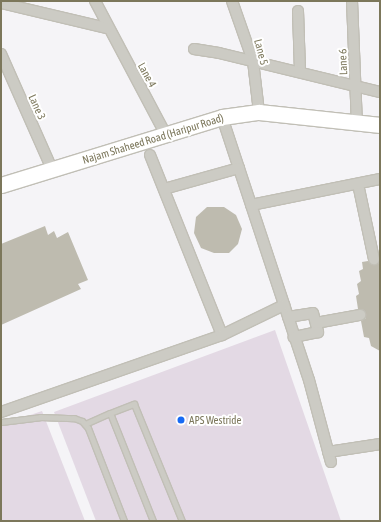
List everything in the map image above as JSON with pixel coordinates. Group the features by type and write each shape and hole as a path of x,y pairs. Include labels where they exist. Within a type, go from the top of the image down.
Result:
{"main road":[{"name":"Najam Shaheed Road (Haripur Road)","path":"1,185 165,133 222,117 259,112 380,125"}],"street":[{"name":"Lane 4","path":"95,1 107,28 165,133"},
{"name":"Lane 5","path":"232,1 253,61 259,112"},
{"name":"Lane 6","path":"352,1 357,123"},
{"path":"1,3 107,28"},
{"path":"298,11 300,72"},
{"path":"194,49 253,61 380,92"},
{"name":"Lane 3","path":"1,54 52,169"},
{"path":"222,117 288,317 330,457 380,444"},
{"path":"150,155 222,335"},
{"path":"164,189 239,168"},
{"path":"251,205 380,180"},
{"path":"358,184 374,259"},
{"path":"1,412 222,335 284,305"},
{"path":"288,317 313,312 318,332 294,337"},
{"path":"316,323 360,315"}],"lane":[{"path":"85,424 134,404 182,521"},
{"path":"110,413 153,521"},
{"path":"1,422 40,417 74,418 85,424 124,521"}],"shaded area":[{"path":"275,330 341,521 96,521 54,412"},
{"path":"42,411 85,521 1,521 1,425"}],"building":[{"path":"207,207 224,207 236,215 242,229 238,244 229,253 214,253 201,248 194,233 196,217"},
{"path":"45,226 48,235 54,231 57,238 68,232 88,280 78,284 81,289 1,325 1,244"},
{"path":"368,261 375,265 380,261 380,351 371,346 369,338 364,337 361,321 366,318 366,313 358,309 356,296 359,294 357,284 361,281 359,271 363,269 362,262"}],"place":[{"name":"APS Westride","path":"181,420"}]}
